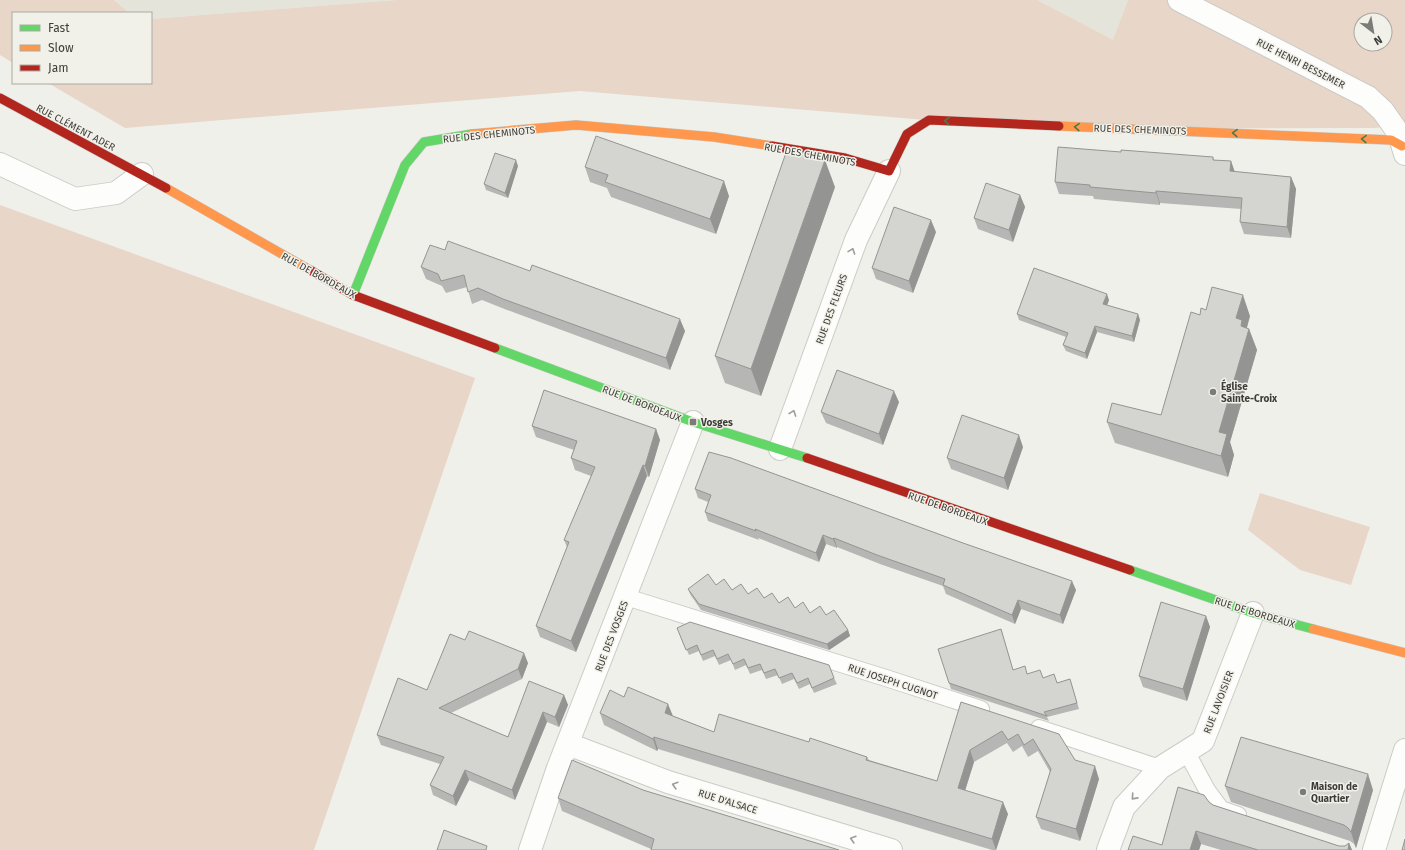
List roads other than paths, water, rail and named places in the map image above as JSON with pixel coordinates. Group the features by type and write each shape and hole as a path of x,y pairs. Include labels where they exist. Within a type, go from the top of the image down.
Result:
{"street":[{"name":"RUE HENRI BESSEMER","path":"1179,0 1368,97 1384,111 1399,134 1403,150"},
{"name":"RUE CLÉMENT ADER","path":"0,98 142,174"},
{"name":"RUE DES CHEMINOTS","path":"353,295 405,164 424,142 461,135 576,125 714,137 845,158 889,171 907,134 929,120 1392,140 1403,150"},
{"path":"0,164 75,199 116,193 142,174"},
{"name":"RUE DES FLEURS","path":"780,449 856,240 889,171"},
{"name":"RUE DE BORDEAUX","path":"142,174 353,295 693,422 780,449 1253,613 1405,653"},
{"name":"RUE DES VOSGES","path":"530,850 568,744 693,422"},
{"name":"RUE LAVOISIER","path":"1108,850 1124,807 1160,768 1203,741 1253,613"},
{"name":"RUE D'ALSACE","path":"568,744 668,782 891,850"},
{"path":"1374,850 1405,750"}],"lane":[{"name":"RUE JOSEPH CUGNOT","path":"626,597 997,714"},
{"path":"1026,724 1160,768"},
{"path":"1186,751 1207,790 1221,809 1251,819"}],"place":[{"name":"Église Sainte-Croix","path":"1213,392"},
{"name":"Vosges","path":"693,422"},
{"name":"Maison de Quartier","path":"1303,792"}]}
